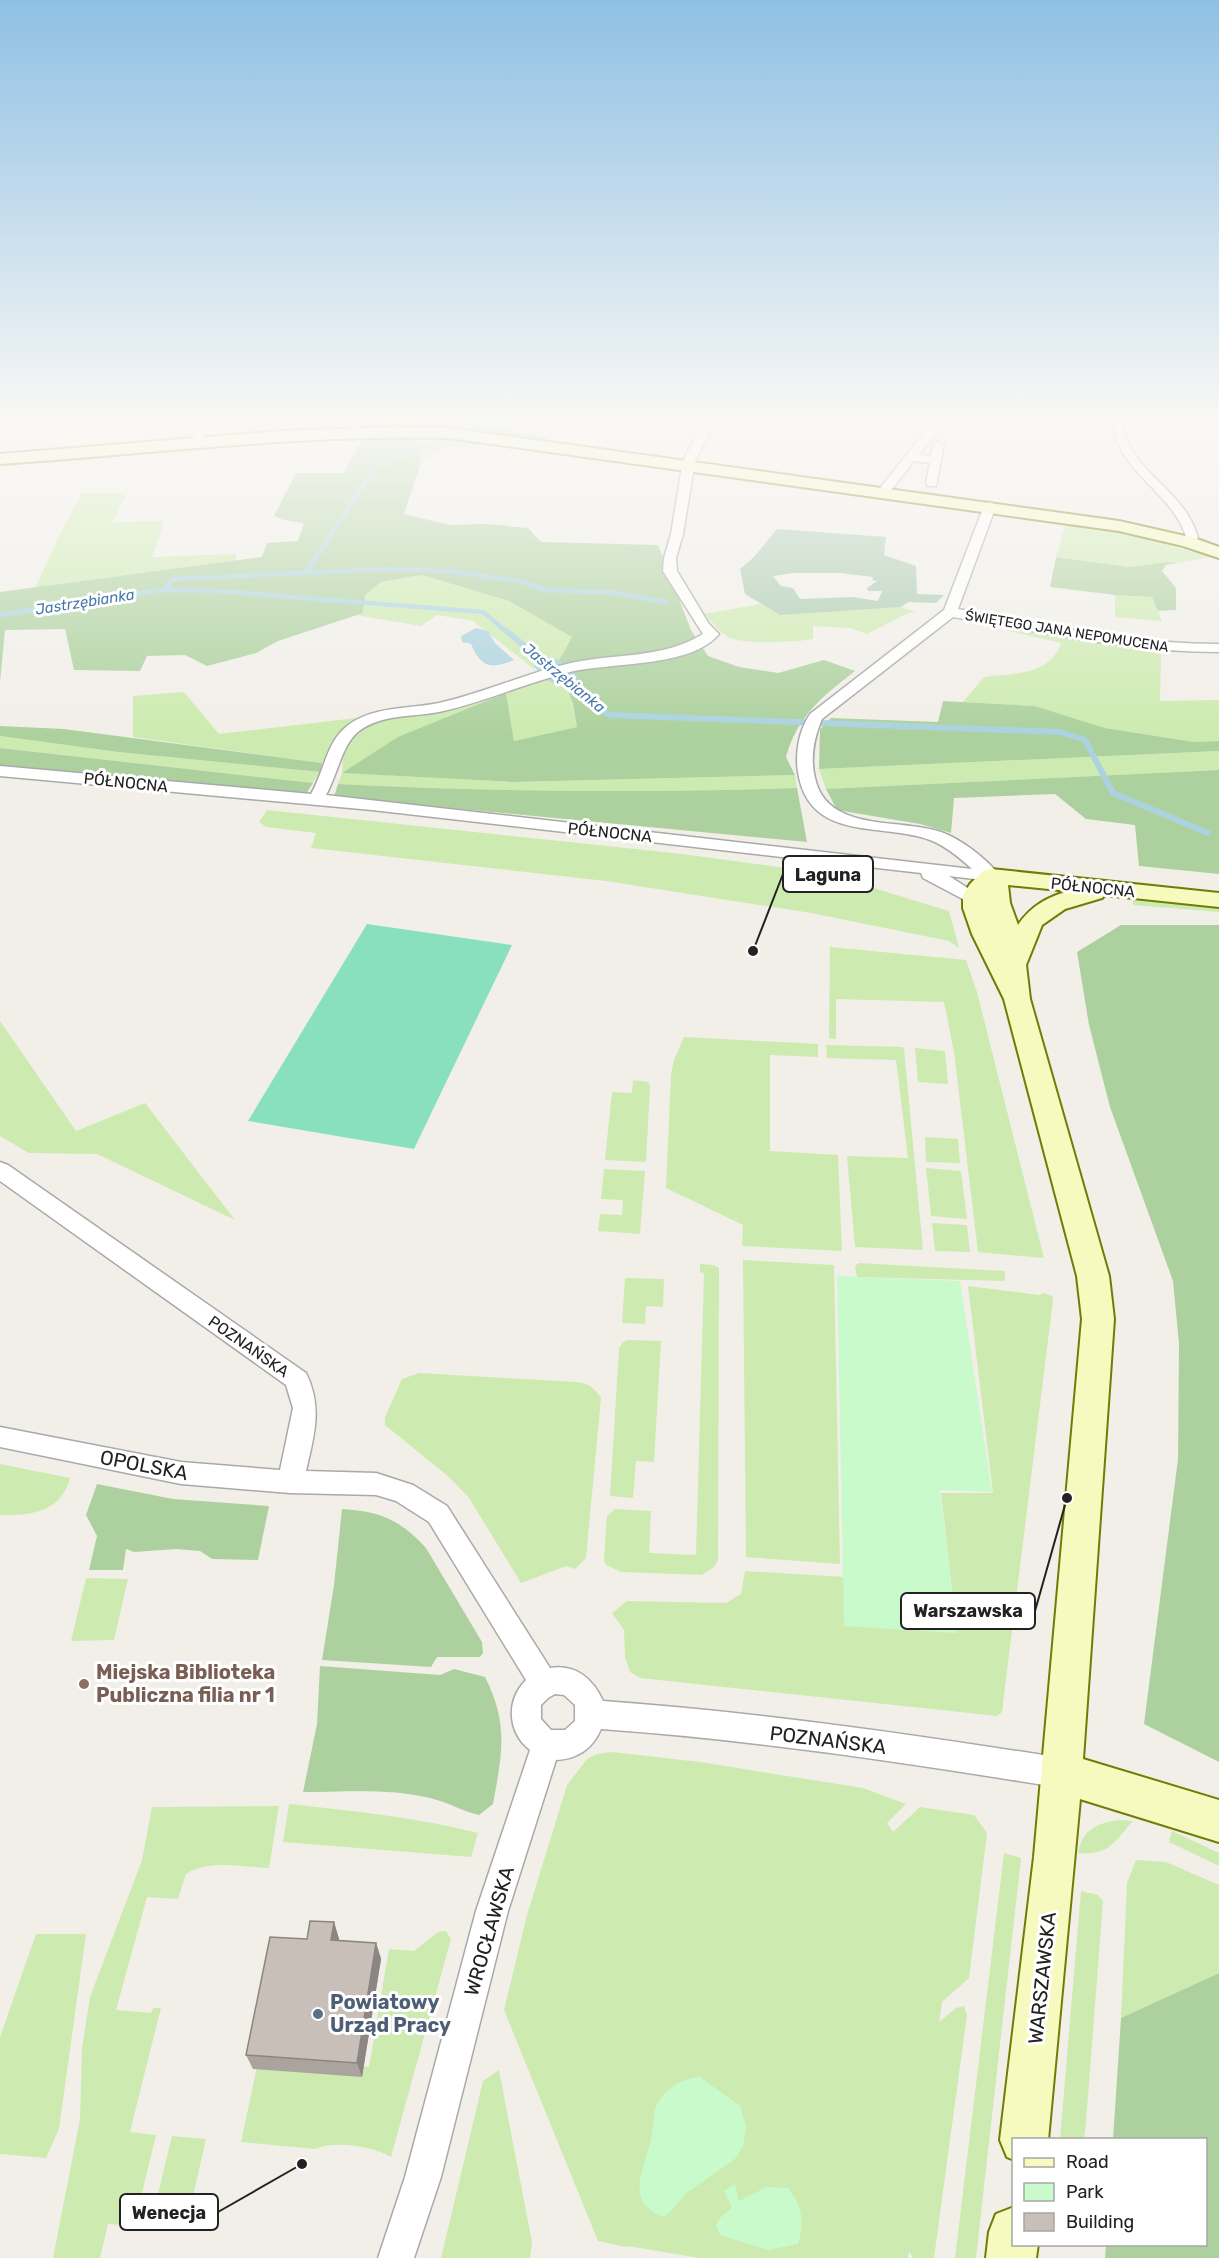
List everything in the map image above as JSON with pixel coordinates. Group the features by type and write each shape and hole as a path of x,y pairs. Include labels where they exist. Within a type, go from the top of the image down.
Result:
{"street":[{"path":"315,800 330,772 338,748 347,734 364,722 384,716 461,702 556,672 641,659 683,649 693,646 712,634 704,627 670,571 670,558 679,523"},
{"name":"ŚWIĘTEGO JANA NEPOMUCENA","path":"983,523 950,612 813,721 805,738 803,753 805,774 813,798 826,812 851,822 916,831 936,837 969,856 991,876"},
{"path":"1102,523 1190,540 1219,553"},
{"path":"1187,523 1192,531 1190,540"},
{"name":"ŚWIĘTEGO JANA NEPOMUCENA","path":"950,612 1120,642 1179,648 1219,648"},
{"name":"PÓŁNOCNA","path":"0,771 315,800 1219,900"},
{"path":"906,866 938,877 974,900 979,886 991,876"},
{"name":"WARSZAWSKA","path":"991,876 997,886 998,903 1011,939 1017,999 1093,1276 1098,1318 1062,1773 1024,2138"},
{"path":"1013,966 1027,928 1043,912 1058,902 1095,892 1155,894"},
{"name":"WARSZAWSKA","path":"974,900 986,939 1017,999"},
{"name":"POZNAŃSKA","path":"0,1170 297,1380 305,1408 301,1438 290,1482"},
{"name":"OPOLSKA","path":"0,1437 181,1473 290,1482"},
{"path":"290,1482 376,1484 404,1493 438,1514 545,1685"},
{"path":"564,1682 578,1688 589,1699 592,1714 587,1729 575,1740 560,1745 547,1743 534,1736 529,1729 525,1711 532,1694 545,1685 564,1682"},
{"name":"POZNAŃSKA","path":"592,1714 812,1737 1062,1773"},
{"name":"WROCŁAWSKA","path":"396,2258 423,2177 492,1911 547,1743"},
{"path":"1062,1773 1219,1821"}],"green space":[{"path":"66,523 163,523 152,557 237,554 235,561 35,588"},
{"path":"304,523 443,523 528,528 541,542 658,545 691,630 708,656 739,667 778,673 824,660 855,671 813,708 797,730 786,757 795,775 513,782 342,773 398,737 506,693 514,741 577,727 573,704 557,664 572,637 509,601 422,575 381,582 365,595 363,613 278,641 256,653 207,666 185,655 147,656 140,671 74,670 65,629 5,630 0,682 0,592 262,557 267,543 298,541"},
{"path":"1065,525 1123,533 1212,557 1129,567 1056,557"},
{"path":"777,529 886,537 884,555 916,566 917,594 944,595 936,603 908,602 901,607 780,615 745,594 740,569 754,557","holes":["793,573 840,573 873,577 872,580 877,581 867,588 868,591 882,591 878,601 852,597 800,599 793,588 781,586 773,576"]},
{"path":"1056,557 1129,567 1167,562 1177,563 1166,565 1162,571 1176,588 1176,610 1158,611 1152,597 1050,587"},
{"path":"422,575 509,601 572,637 557,664 534,669 473,621 437,615 421,626 356,615 363,613 365,595 381,582"},
{"path":"1115,595 1152,597 1162,621 1115,617"},
{"path":"760,604 775,612 901,607 916,612 909,613 867,634 850,628 813,626 813,639 770,642 736,640 728,637 704,614"},
{"path":"1018,627 1161,651 1160,701 1219,700 1219,741 1194,742 1105,728 1035,706 963,702 984,677 1029,671 1048,662 1056,654 1061,643 1009,631"},
{"path":"551,677 568,693 577,727 514,741 506,693 343,773 513,782 795,775 797,788 568,791 338,784 342,773 343,753 352,734 375,722 456,707"},
{"path":"184,692 219,734 364,717 341,733 322,763 133,737 133,696"},
{"path":"943,701 1035,706 1105,728 1194,742 1219,741 1219,751 819,769 820,729 831,718 938,722"},
{"path":"0,726 64,729 322,763 320,772 118,752 0,736"},
{"path":"0,736 118,752 320,772 313,783 0,748"},
{"path":"0,748 313,783 306,794 0,765"},
{"path":"1219,751 1219,770 826,789 819,769"},
{"path":"1219,770 1219,874 1139,866 1135,825 1086,819 1055,794 954,798 951,833 920,824 837,810 826,789"},
{"path":"338,784 568,791 797,788 807,842 334,797"},
{"path":"267,810 682,854 824,873 949,911 959,948 949,941 811,913 606,881 311,848 316,833 266,827 259,822"},
{"path":"1133,898 1219,906 1219,912 1133,905"},
{"path":"367,924 512,945 414,1149 248,1121"},
{"path":"1121,925 1219,925 1219,1762 1144,1724 1178,1459 1179,1344 1173,1281 1110,1107 1089,1025 1077,952"},
{"path":"830,947 966,960 977,992 1044,1258 978,1252 954,1052 944,1002 836,999 836,1039 829,1038"},
{"path":"0,1021 76,1131 145,1103 235,1220 97,1154 29,1153 0,1136"},
{"path":"684,1037 818,1044 818,1057 770,1055 770,1151 838,1155 842,1251 742,1246 743,1225 666,1188 671,1075 674,1060"},
{"path":"826,1045 902,1047 904,1049 923,1250 855,1247 847,1156 908,1158 896,1060 827,1058"},
{"path":"915,1048 945,1051 948,1084 918,1082"},
{"path":"633,1080 648,1082 650,1086 646,1162 605,1160 612,1092 632,1093"},
{"path":"925,1137 958,1139 960,1163 926,1162"},
{"path":"926,1168 961,1171 967,1219 931,1216"},
{"path":"604,1169 645,1171 640,1234 598,1231 600,1214 622,1215 623,1200 601,1199"},
{"path":"932,1223 967,1225 970,1252 935,1251"},
{"path":"743,1260 834,1265 840,1564 746,1557"},
{"path":"859,1263 1005,1271 1005,1281 857,1277 855,1266"},
{"path":"700,1264 719,1268 718,1560 714,1567 702,1575 621,1572 605,1564 604,1559 607,1516 615,1509 651,1511 649,1553 696,1555 704,1273 700,1272"},
{"path":"837,1276 960,1281 992,1492 940,1490 957,1633 844,1626"},
{"path":"625,1278 664,1279 663,1307 646,1306 645,1324 622,1323"},
{"path":"968,1286 1039,1295 1044,1293 1052,1296 1053,1300 1002,1712 997,1716 640,1678 630,1672 625,1657 624,1630 612,1613 627,1601 726,1603 741,1594 745,1571 846,1577 957,1633 941,1493 993,1493"},
{"path":"628,1340 661,1341 654,1462 636,1461 633,1498 610,1496 619,1348 623,1342"},
{"path":"419,1373 576,1382 590,1386 598,1394 601,1398 586,1558 575,1569 566,1566 521,1583 469,1498 449,1477 385,1425 385,1417 402,1379"},
{"path":"0,1464 70,1478 60,1498 43,1510 33,1513 0,1515"},
{"path":"97,1484 173,1499 269,1506 258,1560 212,1559 200,1551 176,1549 134,1552 126,1549 123,1570 89,1570 97,1536 86,1515"},
{"path":"342,1509 378,1515 398,1524 417,1538 426,1548 482,1642 483,1653 480,1657 437,1657 431,1667 322,1660 334,1585"},
{"path":"86,1578 128,1579 114,1640 71,1641"},
{"path":"320,1666 440,1675 454,1669 485,1677 498,1710 501,1739 501,1754 493,1804 479,1815 415,1795 367,1791 303,1792 317,1724"},
{"path":"612,1752 700,1762 863,1788 906,1804 887,1823 893,1832 920,1807 974,1815 987,1833 969,1978 942,2002 939,2022 956,2008 964,2006 967,2015 934,2258 913,2258 909,2251 908,2258 699,2258 598,2241 504,2010 527,1915 567,1785 587,1759 597,1754"},
{"path":"289,1804 408,1819 478,1833 471,1857 283,1842"},
{"path":"279,1806 269,1868 216,1865 195,1869 186,1874 178,1899 147,1897 116,2010 151,2013 153,2008 161,2008 130,2132 156,2135 134,2226 108,2224 100,2258 53,2258 80,2119 82,2048 90,1997 142,1860 152,1807"},
{"path":"1121,1820 1133,1821 1110,1846 1097,1852 1078,1853 1083,1838 1093,1828"},
{"path":"1172,1831 1219,1853 1219,1866 1169,1842"},
{"path":"1004,1853 1021,1858 976,2258 955,2258"},
{"path":"1136,1860 1166,1862 1219,1885 1219,1973 1121,2018 1127,1883"},
{"path":"1081,1891 1098,1895 1103,1901 1086,2122 1084,2138 1060,2138"},
{"path":"446,1931 451,1939 391,2157 364,2147 354,2146 333,2145 315,2149 241,2142 259,2057 369,2067 389,1949 414,1951 438,1932"},
{"path":"36,1934 86,1934 59,2129 46,2158 0,2154 0,2037"},
{"path":"1219,1973 1219,2258 1105,2258 1106,2246 1207,2246 1207,2138 1113,2138 1121,2018"},
{"path":"499,2070 532,2242 530,2258 441,2258 483,2081"},
{"path":"700,2077 740,2106 746,2126 743,2146 735,2159 685,2194 664,2217 652,2211 644,2203 640,2194 641,2173 651,2139 657,2103 673,2087 683,2081"},
{"path":"172,2136 206,2139 185,2231 150,2227"},
{"path":"735,2184 739,2201 767,2187 788,2188 801,2214 798,2244 768,2250 720,2235 716,2225 720,2218 732,2208 724,2191"}],"water":[{"path":"476,628 488,631 495,643 514,660 499,665 483,662 471,644 462,642 461,636"}],"building":[{"name":"Powiatowy Urząd Pracy","path":"310,1921 334,1922 331,1940 376,1943 357,2063 246,2055 270,1937 307,1939"}],"waterway":[{"path":"306,573 338,523"},
{"path":"306,573 386,569 447,571 523,582 546,590 616,593 666,602"},
{"path":"163,590 174,579 306,573"},
{"name":"Jastrzębianka","path":"0,615 163,590"},
{"name":"Jastrzębianka","path":"163,590 217,591 483,612 507,632"},
{"name":"Jastrzębianka","path":"505,630 549,666"},
{"name":"Jastrzębianka","path":"549,666 563,677"},
{"name":"Jastrzębianka","path":"563,677 609,715 1060,732 1085,740 1113,793 1208,833"}],"place":[{"name":"Laguna","path":"753,951"},
{"name":"Warszawska","path":"1067,1498"},
{"name":"Miejska Biblioteka Publiczna filia nr 1","path":"84,1684"},
{"name":"Powiatowy Urząd Pracy","path":"318,2014"},
{"name":"Wenecja","path":"302,2164"}]}
